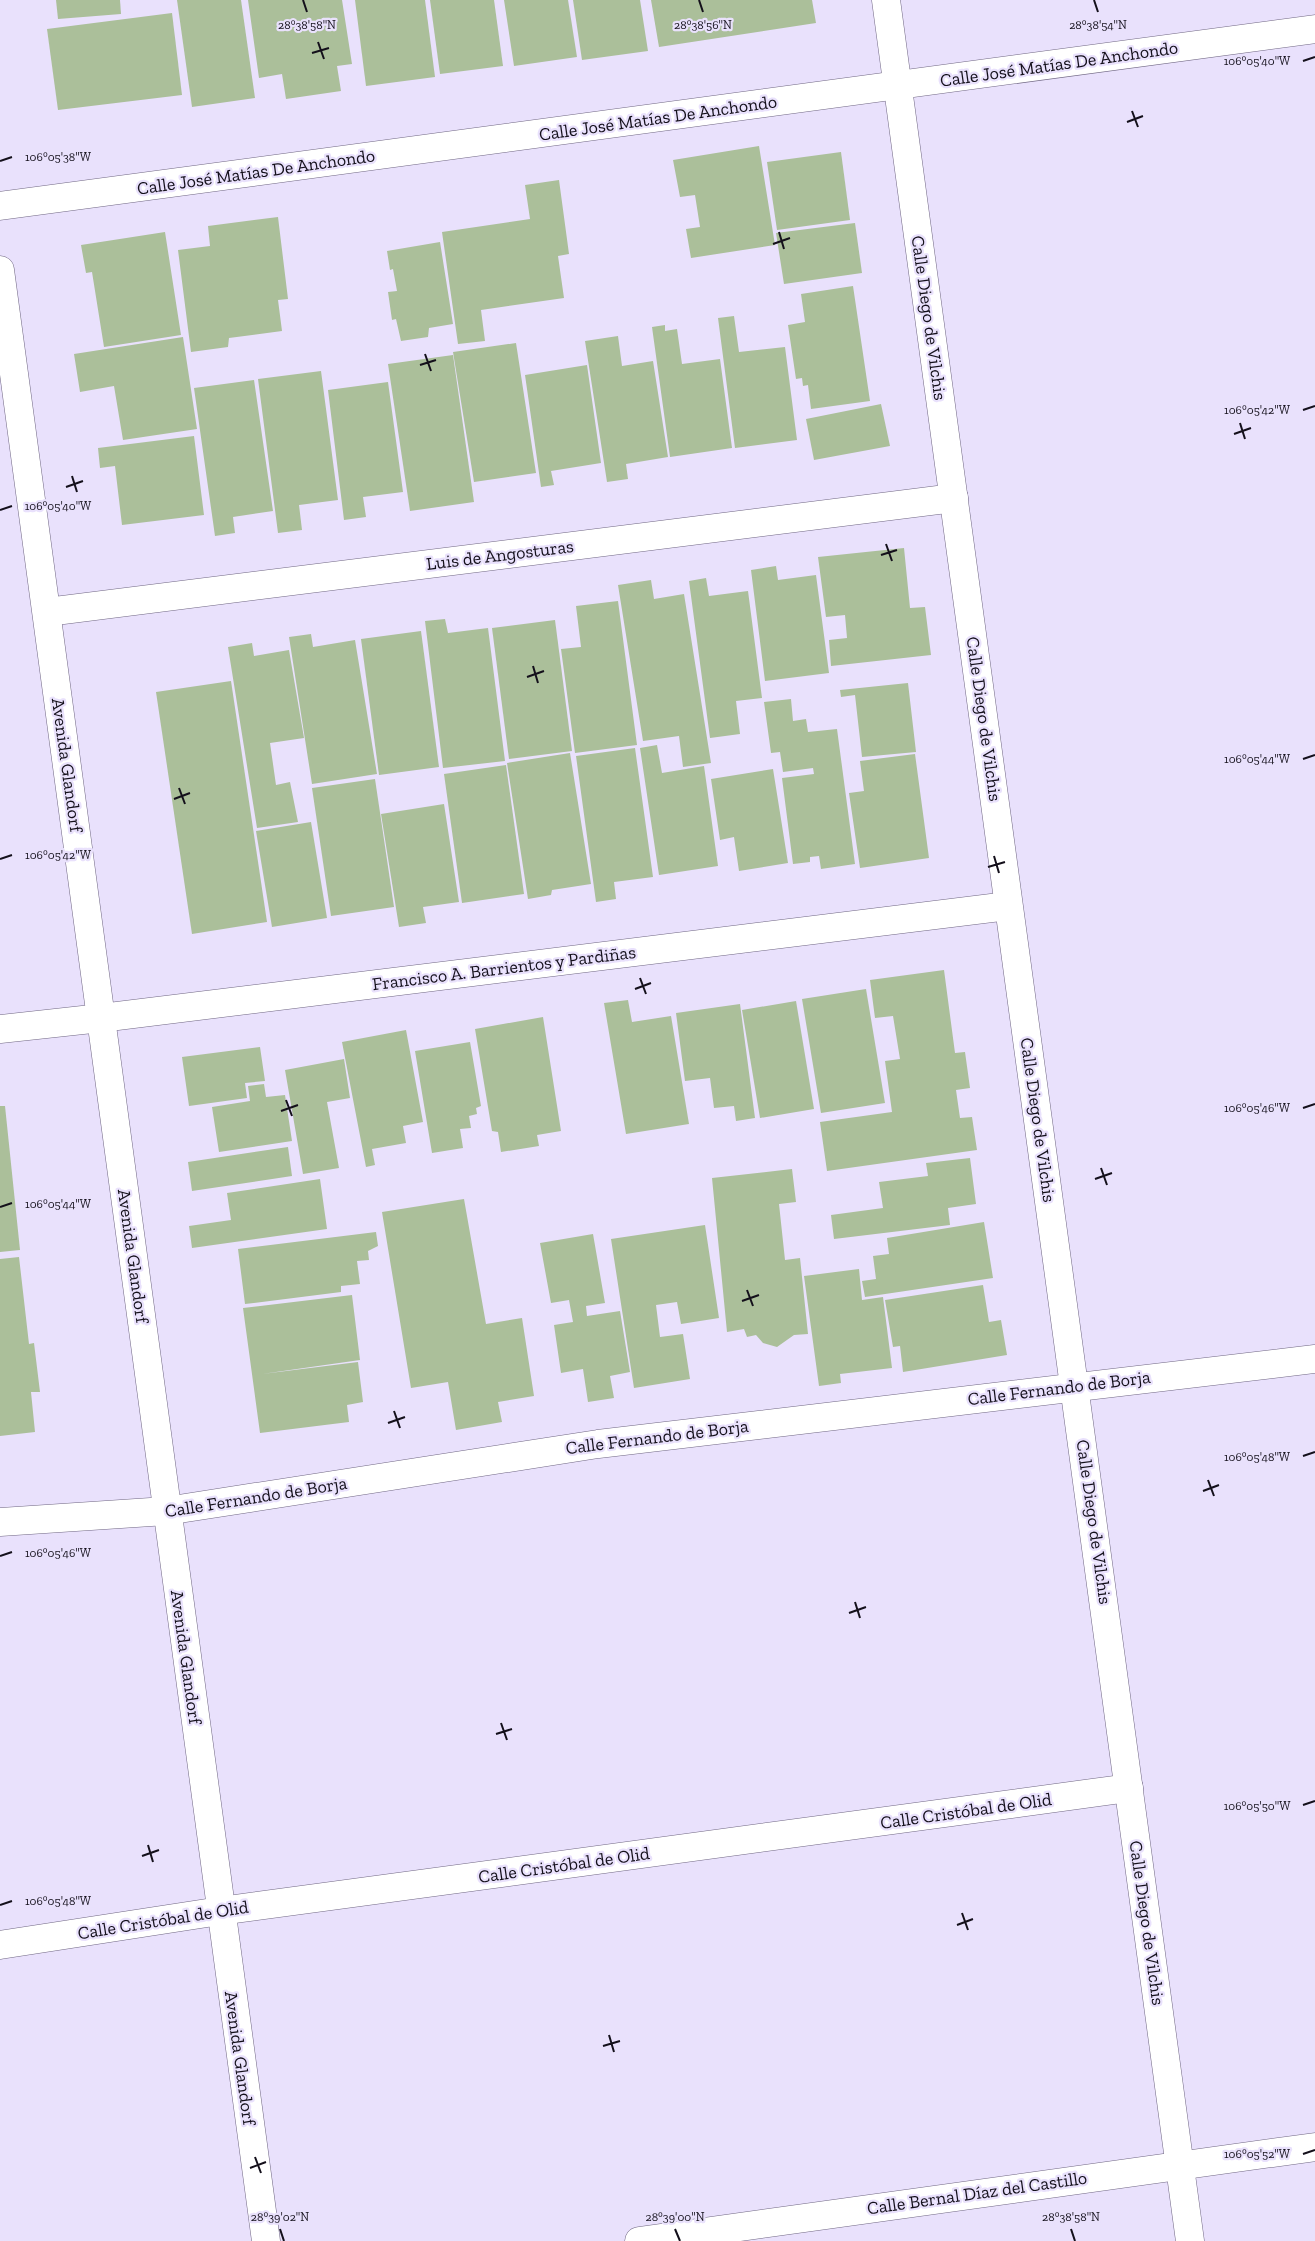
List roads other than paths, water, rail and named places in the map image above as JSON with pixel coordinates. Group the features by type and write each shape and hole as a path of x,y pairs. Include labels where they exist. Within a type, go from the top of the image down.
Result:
{"street":[{"name":"Calle Diego de Vilchis","path":"886,0 1190,2241"},
{"name":"Calle José Matías De Anchondo","path":"0,206 1315,29"},
{"name":"Avenida Glandorf","path":"0,270 166,1512 266,2241"},
{"name":"Luis de Angosturas","path":"47,612 954,498"},
{"name":"Francisco A. Barrientos y Pardiñas","path":"0,1029 1008,906"},
{"name":"Calle Fernando de Borja","path":"0,1522 166,1512 598,1444 1315,1358"},
{"name":"Calle Cristóbal de Olid","path":"0,1945 220,1911 1129,1788"},
{"name":"Calle Bernal Díaz del Castillo","path":"639,2241 1315,2147"}]}
